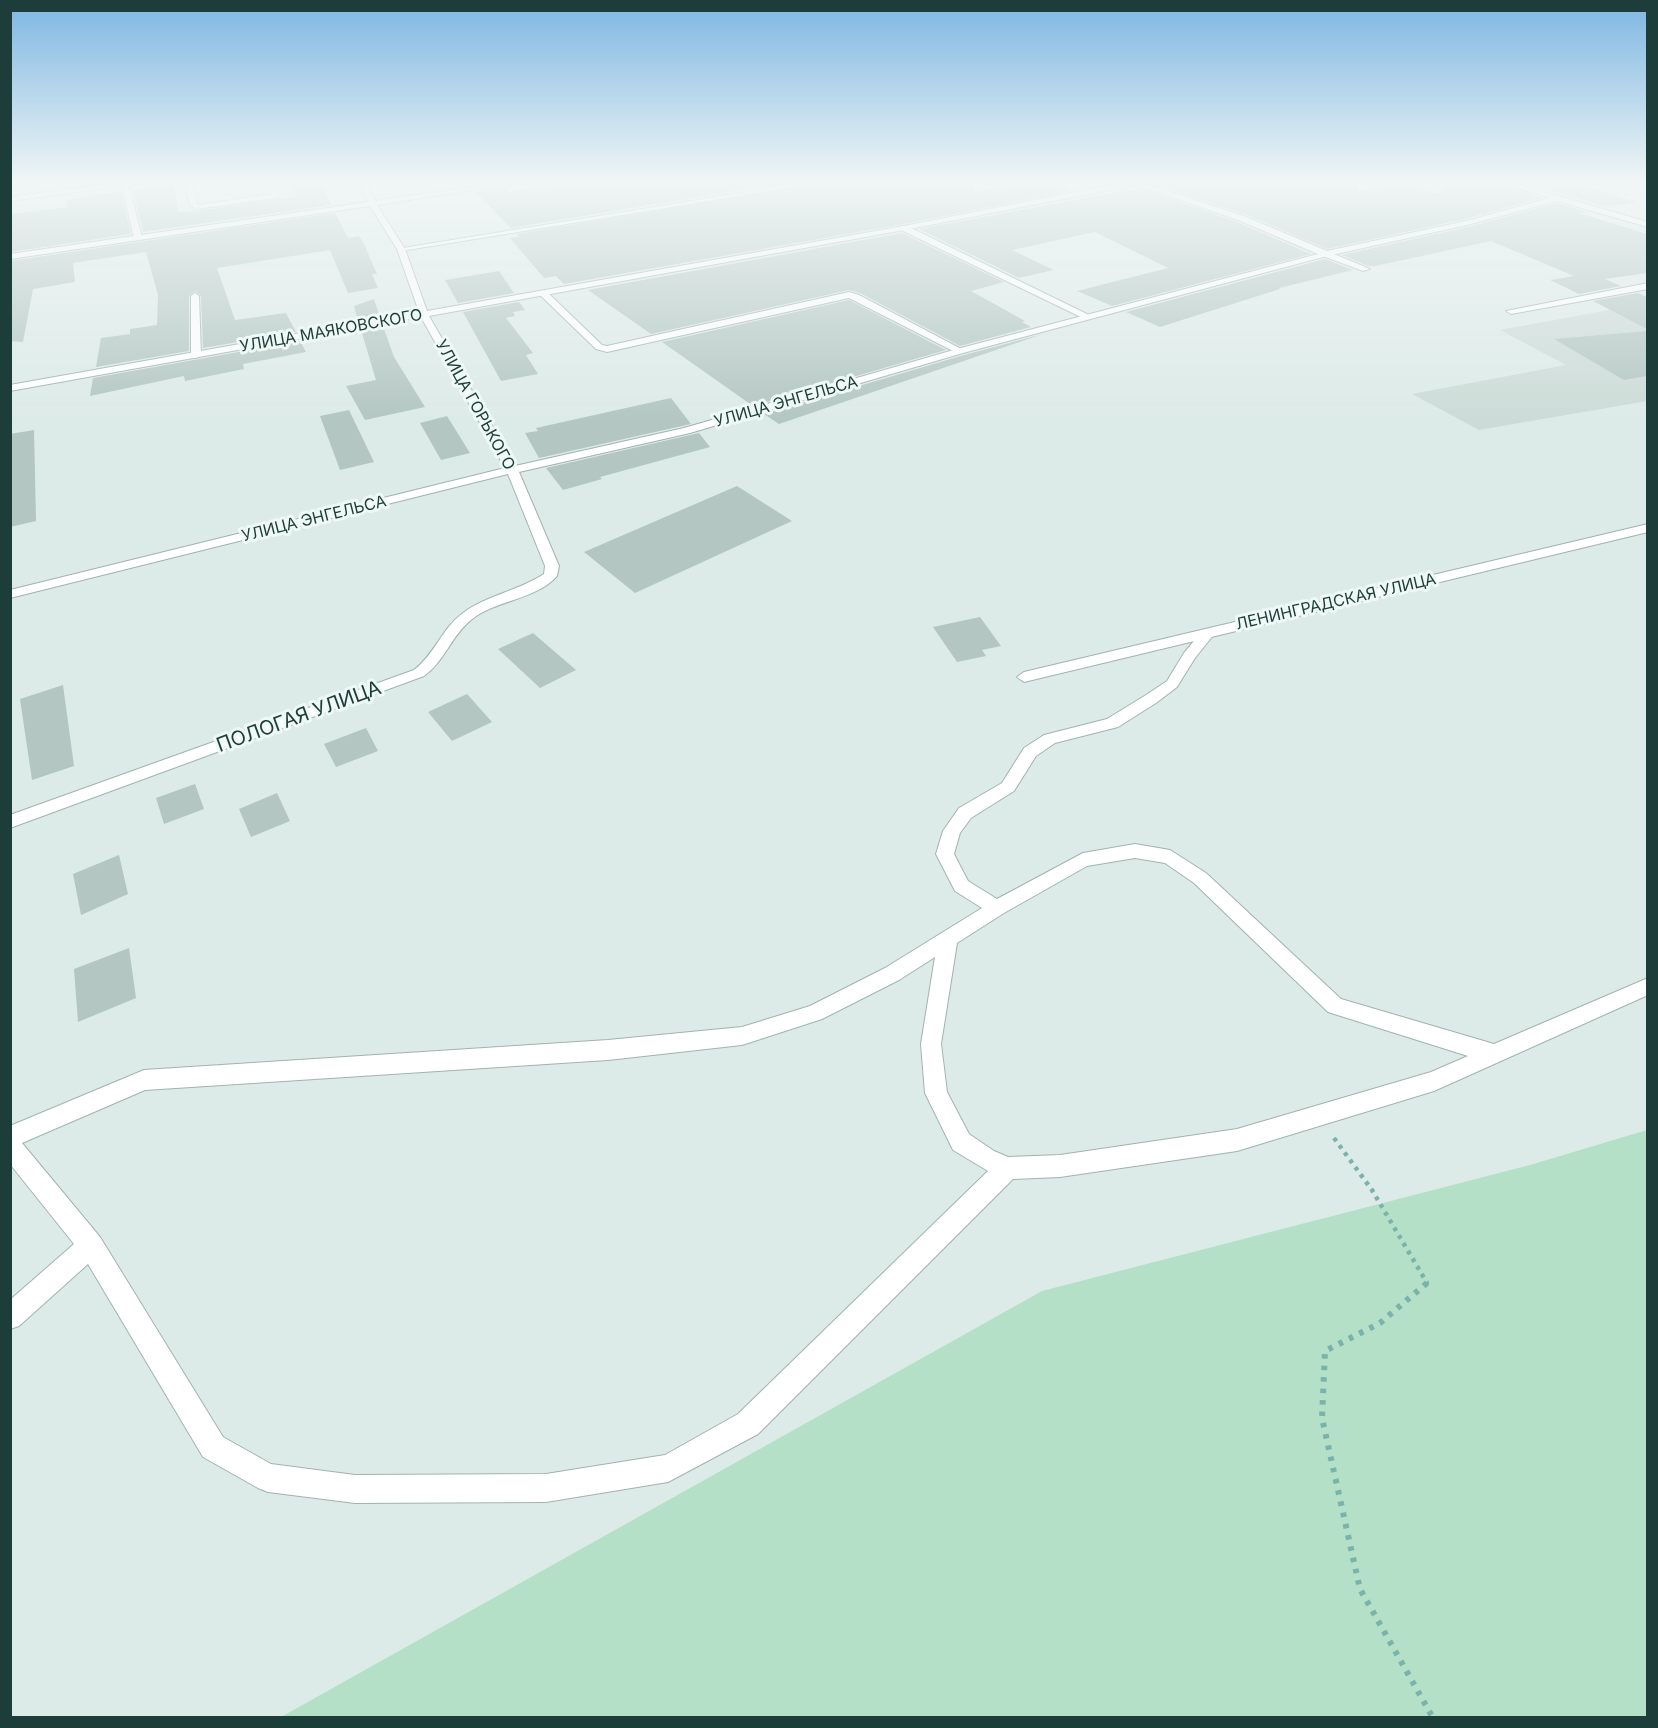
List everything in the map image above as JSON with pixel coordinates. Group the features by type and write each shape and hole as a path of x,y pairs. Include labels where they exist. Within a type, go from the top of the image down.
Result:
{"street":[{"name":"УЛИЦА ГОРЬКОГО","path":"405,262 424,314 512,470 552,566"},
{"name":"УЛИЦА МАЯКОВСКОГО","path":"10,388 717,262"},
{"path":"974,262 1088,317"},
{"name":"УЛИЦА ЭНГЕЛЬСА","path":"10,594 512,470 686,431 960,351 1297,262"},
{"path":"1346,262 1366,269"},
{"path":"1511,311 1647,286"},
{"path":"543,293 599,347 607,349 849,295 960,351"},
{"path":"195,296 196,355"},
{"name":"ЛЕНИНГРАДСКАЯ УЛИЦА","path":"1024,677 1647,528"},
{"name":"ПОЛОГАЯ УЛИЦА","path":"10,822 418,673 439,658 457,626 467,616 539,584 550,576 552,566"},
{"path":"997,908 961,886 945,854 952,831 965,813 1008,787 1030,752 1050,739 1112,723 1172,684 1189,656 1208,633"},
{"path":"10,1137 144,1080 608,1050 742,1036 816,1012 892,975 997,908 1083,860 1135,851 1170,857 1200,878 1335,1006 1495,1054"},
{"path":"948,938 931,1044 936,1094 961,1142 986,1159 1008,1168 1060,1166 1237,1140 1434,1081 1647,986"},
{"path":"10,1146 91,1246 213,1447 268,1478 355,1490 546,1488 668,1468 748,1424 1008,1168"},
{"path":"10,1317 91,1246"}],"path":[{"path":"1318,1116 1372,1190 1427,1283 1380,1323 1325,1352 1322,1418 1360,1589 1432,1718"}],"shaded area":[{"path":"1647,303 1647,401 1479,430 1412,394 1566,365 1500,330"}],"green space":[{"path":"1647,1130 1647,1717 281,1717 1042,1291 1530,1165"}],"building":[{"path":"10,262 82,262 73,263 75,282 33,289 23,342 10,341"},
{"path":"149,262 257,262 217,268 235,320 286,313 296,332 203,348 201,296 195,291 189,296 189,351 96,367 101,338 130,334 130,329 157,325 158,295"},
{"path":"335,262 372,262 377,274 372,274 378,288 348,293"},
{"path":"530,262 691,262 564,284 556,276 544,278"},
{"path":"744,262 962,262 1004,282 971,291 1025,321 1022,322 1031,327 960,346 860,293 849,290 651,334 588,290"},
{"path":"986,262 1036,262 1054,270 1019,278"},
{"path":"1155,262 1282,262 1112,306 1077,291 1168,268"},
{"path":"1315,262 1332,262 1353,270 1279,288 1160,327 1126,312"},
{"path":"1358,262 1395,262 1375,266"},
{"path":"1540,262 1647,262 1647,273 1605,279 1621,286 1579,294 1550,280 1574,276"},
{"path":"499,271 514,293 458,303 445,280"},
{"path":"1638,293 1647,297 1647,329 1593,301"},
{"path":"374,299 380,317 358,321 354,306"},
{"path":"849,300 946,350 753,406 662,342"},
{"path":"519,302 525,310 513,312 515,316 506,318 533,353 526,355 538,374 501,381 463,312"},
{"path":"383,326 394,357 425,407 365,420 346,386 376,380 361,330"},
{"path":"1647,331 1647,376 1624,380 1554,339"},
{"path":"1043,334 779,424 764,414 964,355"},
{"path":"300,341 306,352 243,364 244,369 185,381 184,376 90,396 93,378"},
{"path":"671,398 691,424 539,458 525,433 538,431 536,428"},
{"path":"349,410 374,462 340,470 320,416"},
{"path":"447,416 470,453 441,460 420,423"},
{"path":"34,430 36,521 10,527 10,434"},
{"path":"699,433 710,447 600,477 602,479 563,490 546,468"},
{"path":"737,486 792,521 635,593 584,552"},
{"path":"980,617 1001,646 982,650 986,656 957,662 933,627"},
{"path":"533,633 576,670 540,688 498,649"},
{"path":"63,685 74,766 32,780 20,699"},
{"path":"467,694 492,722 452,741 428,712"},
{"path":"366,728 378,751 336,767 324,744"},
{"path":"195,784 204,809 164,824 156,798"},
{"path":"277,793 290,821 251,837 239,809"},
{"path":"119,855 128,894 81,915 73,874"},
{"path":"129,948 136,998 78,1022 74,969"}]}
